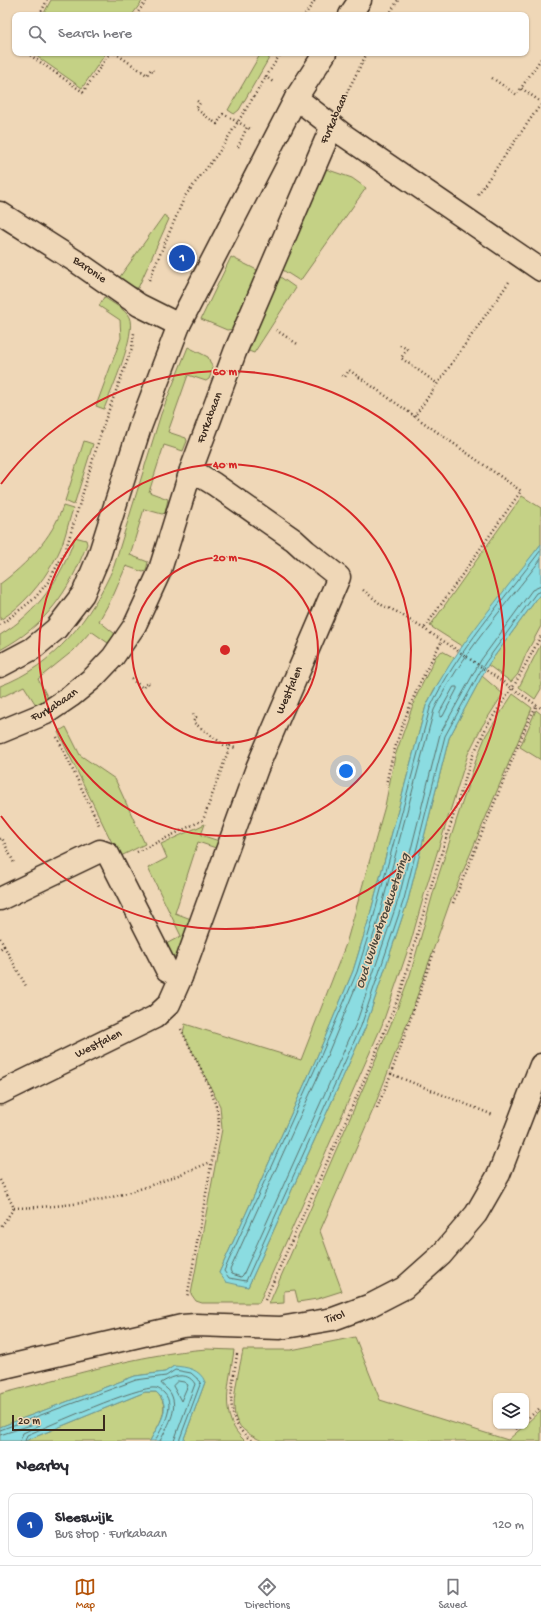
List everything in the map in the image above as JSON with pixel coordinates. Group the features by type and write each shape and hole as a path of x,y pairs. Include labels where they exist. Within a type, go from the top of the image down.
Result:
{"street":[{"path":"352,12 360,0"},
{"path":"0,666 32,649 56,629 83,594 99,556 140,427 179,325 296,98 323,56"},
{"path":"296,98 332,126 539,269"},
{"name":"Furkabaan","path":"0,732 46,713 71,696 93,678 113,657 135,625 159,573 191,470 235,352 332,126"},
{"name":"Baronie","path":"0,213 77,262 139,305 179,325"},
{"path":"191,470 214,484 294,540 306,552 339,577"},
{"name":"Westfalen","path":"0,1093 155,1017 169,1004 181,977 261,758 339,577"},
{"path":"0,899 100,851 111,859 167,970 181,977"},
{"name":"Tirol","path":"0,1368 182,1326 196,1324 280,1328 333,1319 371,1305 404,1288 441,1255 476,1214 500,1174 541,1065"}],"path":[{"path":"41,12 47,0"},
{"path":"138,12 147,0"},
{"path":"307,12 315,0"},
{"path":"391,12 398,0"},
{"path":"31,56 83,92 108,56"},
{"path":"119,56 147,75 151,69 154,71"},
{"path":"0,626 34,600 48,582 65,552 104,423 132,348 139,305 185,196 219,152 278,56"},
{"name":"Furkabaan","path":"332,126 366,56"},
{"path":"492,78 517,95 541,59"},
{"path":"462,215 541,103 521,88"},
{"path":"197,101 200,103 196,109 217,124 223,114 237,123 247,127"},
{"path":"414,417 509,282 521,290 539,269"},
{"path":"400,344 407,349 400,358 438,384"},
{"path":"342,375 345,377 349,370 521,491 423,630"},
{"path":"339,577 361,588 382,605 448,644 494,678 541,708"},
{"path":"252,1441 236,1425 231,1404 238,1348 259,1326 263,1304 369,1069 401,991 432,883 472,757 488,724 541,636"},
{"path":"386,785 391,760 410,706 442,641"},
{"path":"453,903 529,719 537,705"},
{"path":"46,713 104,835 111,859 203,820 230,746"},
{"path":"193,714 196,717 193,722 224,745 261,758"},
{"path":"0,938 26,986"},
{"path":"0,948 4,946"},
{"path":"377,1108 391,1074 434,952"},
{"path":"169,1004 218,1111 219,1122 182,1326"},
{"path":"391,1074 518,1125"},
{"path":"14,1208 59,1206 112,1197 158,1184 212,1161"},
{"path":"0,1180 14,1208"},
{"path":"0,1228 14,1208"},
{"path":"529,1417 541,1406"}],"green space":[{"path":"51,0 143,0 134,12 45,12"},
{"path":"36,56 104,56 82,88"},
{"path":"259,56 270,56 239,110 234,114 228,110"},
{"path":"320,167 352,178 366,188 300,281 278,267"},
{"path":"164,215 169,219 138,288 129,286 119,278"},
{"path":"231,257 259,271 234,329 227,330 201,319"},
{"path":"276,274 296,288 254,353 246,350"},
{"path":"104,297 125,311 129,317 131,325 122,362 104,409 96,406 121,338 120,320 99,306"},
{"path":"188,347 208,357 213,369 209,379 206,381 188,375 168,432 186,438 187,441 183,451 164,445 149,492 168,499 165,513 162,514 144,509 130,555 148,562 146,571 143,572 126,566 114,594 99,621 115,634 108,643 91,631 74,650 38,679 48,698 36,705 24,686 0,698 0,686 20,677 38,666 69,638 82,621 105,585 114,566 161,414"},
{"path":"84,441 93,444 74,505 65,501"},
{"path":"522,496 541,508 541,544 463,647 430,626"},
{"path":"63,506 73,509 63,542 57,555 44,578 31,594 8,615 0,620 0,584 20,568 38,550 52,529"},
{"path":"75,537 86,540 87,544 64,592 54,606 30,630 0,650 0,635 14,626 37,605 63,567"},
{"path":"541,593 541,626 526,654 518,674 511,682 488,665"},
{"path":"541,644 541,689 535,699 519,687"},
{"path":"442,651 455,658 434,690 426,706 368,922 353,971 316,1059 219,1273 248,1287 365,1028 408,900 449,738 482,676 503,694 481,728 468,754 411,941 382,1025 259,1303 202,1303 196,1301 191,1294 222,1129 220,1106 183,1033 185,1024 301,1060 346,944 385,806 395,756 415,699 436,656"},
{"path":"513,694 532,708 450,902 410,1016 373,1110 320,1231 342,1291 317,1299 298,1302 295,1290 284,1291 284,1303 269,1304 394,1017 410,975 436,883 476,760 486,735"},
{"path":"536,710 541,714 541,760 520,747"},
{"path":"66,727 80,755 115,779 145,844 119,857 58,732"},
{"path":"205,824 201,835 219,841 216,848 198,842 175,913 191,919 179,958 166,953 166,944 181,936 148,868 167,858 161,844"},
{"path":"355,1337 380,1400 508,1440 521,1429 529,1429 529,1421 541,1410 541,1441 262,1441 250,1435 240,1426 234,1412 236,1385 243,1350 291,1350"},
{"path":"207,1349 234,1350 228,1386 228,1410 236,1431 245,1441 183,1441 205,1382 174,1366 165,1372 135,1376 0,1427 0,1394 129,1361"},
{"path":"145,1392 156,1392 161,1398 164,1410 160,1422 150,1441 25,1441"}],"water":[{"name":"Oud Wulverbroekwetering","path":"541,544 541,593 488,665 449,738 408,900 365,1028 248,1287 226,1282 219,1273 316,1059 353,971 368,922 426,706 437,685 464,643"},
{"path":"174,1366 184,1367 196,1371 205,1382 183,1441 150,1441 163,1416 164,1404 156,1392 145,1392 25,1441 0,1441 0,1427 135,1376 165,1372"}],"place":[{"name":"Sleeswijk","path":"182,258"}]}
